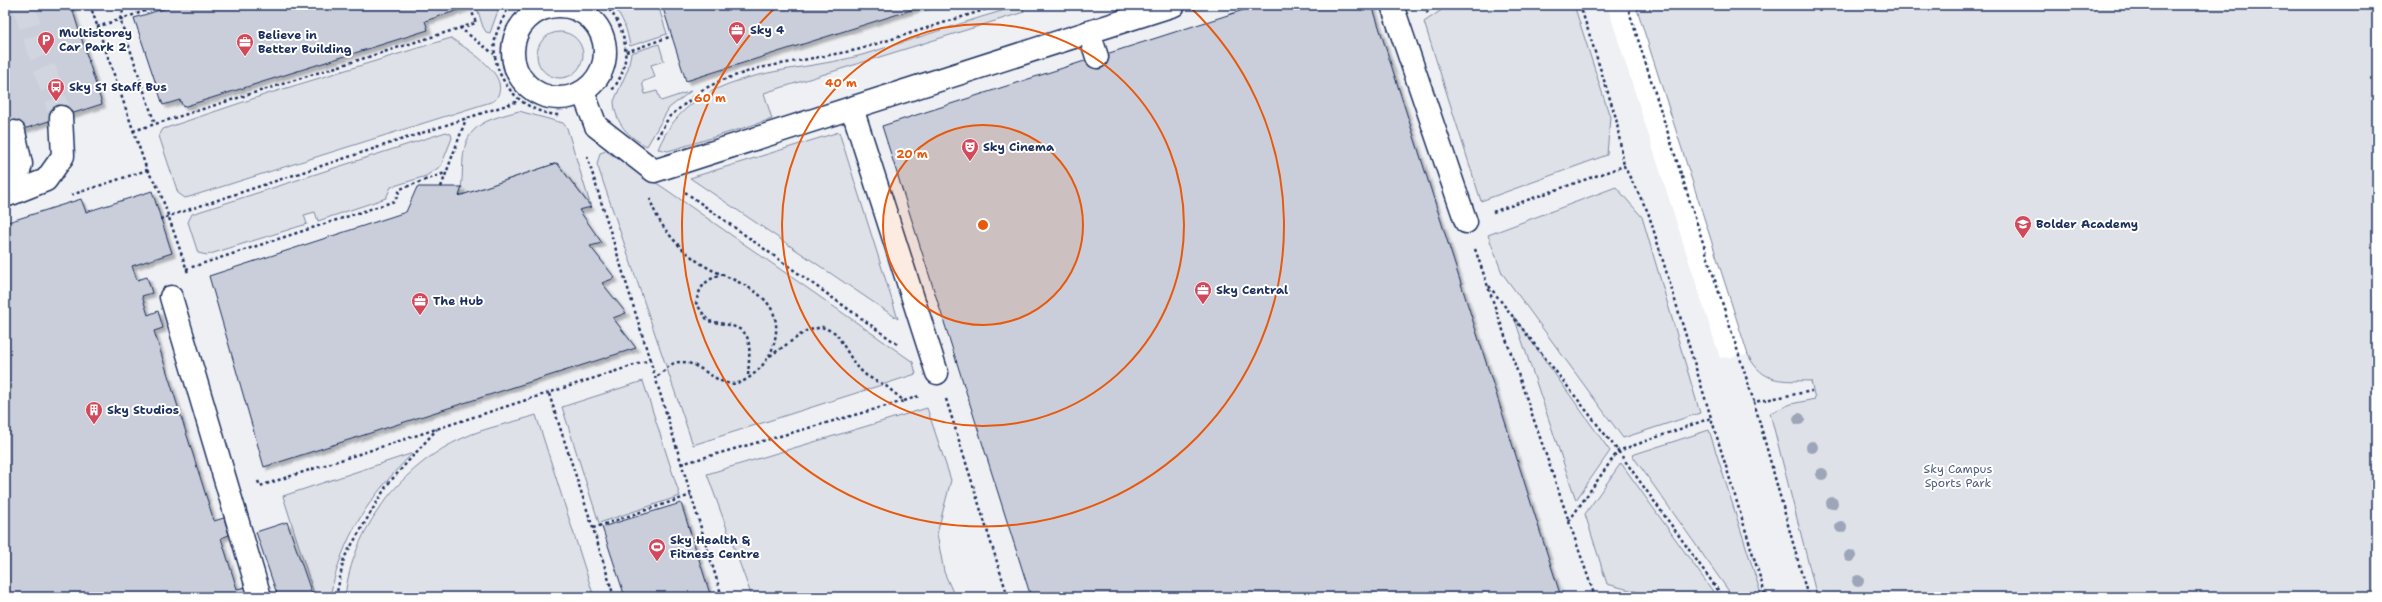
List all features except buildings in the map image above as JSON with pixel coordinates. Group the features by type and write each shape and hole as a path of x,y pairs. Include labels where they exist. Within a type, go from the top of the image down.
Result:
{"lane":[{"path":"590,109 598,79 605,65 606,48 602,33 593,19 580,10 564,5 548,6 535,12 524,22 516,35 513,49 514,63 525,82 542,96 556,98 571,97 590,109 648,167 852,108 1174,5"},
{"path":"1392,5 1466,222"},
{"path":"1089,32 1097,57"},
{"path":"852,108 940,380"},
{"path":"9,194 46,180 63,156 61,117"},
{"path":"9,194 21,164 14,132"},
{"path":"171,297 260,597"}],"path":[{"path":"90,5 147,170 160,189 189,276"},
{"path":"126,5 120,19 155,124"},
{"path":"97,27 164,5"},
{"path":"509,5 495,38 494,54 504,81 519,101 543,112 571,116 590,109 604,100 616,86 623,70 626,52 625,40 620,25 605,5"},
{"path":"768,358 777,333 776,317 763,299 751,288 712,269 694,258 661,224 653,208 648,187 648,167 669,117 702,90 722,80 759,68 856,50 1000,5"},
{"path":"1428,5 1430,10"},
{"path":"1580,5 1616,118 1624,166 1648,212 1766,597"},
{"path":"1626,5 1754,402 1808,597"},
{"path":"133,131 476,23 470,6"},
{"path":"460,28 494,54"},
{"path":"626,52 672,36"},
{"path":"160,219 519,101"},
{"path":"590,109 584,145 722,597"},
{"path":"441,188 445,173 466,118"},
{"path":"1595,597 1466,222 1624,166"},
{"path":"648,167 899,345"},
{"path":"65,197 147,170"},
{"path":"186,269 395,201 400,190 445,173"},
{"path":"724,274 709,278 702,284 696,303 708,321 739,327 748,337 750,349 748,377"},
{"path":"1488,284 1618,451 1723,597"},
{"path":"655,378 673,364 684,361 732,384 742,382 768,358 806,331 822,327 836,333 856,366 867,376 886,386 904,401"},
{"path":"257,479 260,486 549,394 650,360"},
{"path":"682,464 904,401 940,380 1008,597"},
{"path":"1754,402 1812,392"},
{"path":"549,394 614,597"},
{"path":"1569,521 1618,451 1711,418"},
{"path":"336,597 344,558 387,485 438,429"},
{"path":"593,528 691,495"},
{"path":"1600,597 1614,594 1643,597"}],"shaded area":[{"name":"Sky Studios","path":"5,5 1607,5 1720,358 1748,355 1635,5 2339,5 2362,597 5,597"}],"green space":[{"path":"476,5 500,5 490,33 486,32 483,27"},
{"path":"612,5 658,5 667,34 630,46 624,24"},
{"path":"1022,5 1024,12 764,93 772,119 668,151 658,149 674,122 694,102 719,88 746,78 862,55"},
{"path":"1449,5 1574,5 1610,117 1607,155 1481,201 1424,22"},
{"name":"Sky Campus Sports Park","path":"1647,5 2377,5 2377,597 1817,597 1770,413 1791,404 1815,399 1811,381 1783,380 1767,376 1754,365 1748,355 1637,9"},
{"path":"555,32 565,32 573,36 579,42 583,50 583,60 579,68 573,74 565,78 555,78 547,74 541,68 537,60 537,50 541,42 547,36"},
{"path":"451,38 478,57 495,74 499,83 499,92 494,101 189,197 185,198 178,193 159,136 163,129 267,94"},
{"path":"659,44 664,61 651,65 655,77 642,82 645,94 657,91 661,101 691,91 669,108 647,146 628,134 617,116 614,101 628,69 631,53"},
{"path":"519,111 563,123 567,128 591,207 557,163 459,196 462,182 465,147 469,137 481,124"},
{"path":"446,132 451,134 452,138 441,166 426,176 391,187 386,198 318,221 315,212 304,215 307,224 207,255 198,253 188,222 192,214"},
{"path":"839,132 898,319 690,178"},
{"path":"606,151 664,188 913,362 916,374 693,445 597,164 600,153"},
{"path":"1616,187 1642,217 1700,413 1623,438 1502,273 1488,235"},
{"path":"1514,317 1610,451 1576,500"},
{"path":"643,381 680,496 599,523 562,407"},
{"path":"927,408 951,480 937,534 944,572 955,597 752,597 707,474"},
{"path":"536,415 594,597 345,597 350,572 358,547 369,524 384,502 401,482 420,465 441,450 463,438 481,431"},
{"path":"1709,430 1762,597 1733,597 1632,455"},
{"path":"413,453 384,485 360,518 342,555 335,575 330,597 315,597 283,496"},
{"path":"1621,463 1717,597 1656,597 1607,584 1585,514"}],"tunnel":[{"path":"23,5 61,117"}],"place":[{"name":"Sky 4","path":"737,45"},
{"name":"Multistorey Car Park 2","path":"46,55"},
{"name":"Believe in Better Building","path":"245,57"},
{"name":"Sky S1 Staff Bus","path":"56,102"},
{"name":"Sky Cinema","path":"970,162"},
{"name":"Bolder Academy","path":"2023,239"},
{"name":"Sky Central","path":"1203,305"},
{"name":"The Hub","path":"420,316"},
{"name":"Sky Studios","path":"94,425"},
{"name":"Sky Health & Fitness Centre","path":"657,562"}]}
